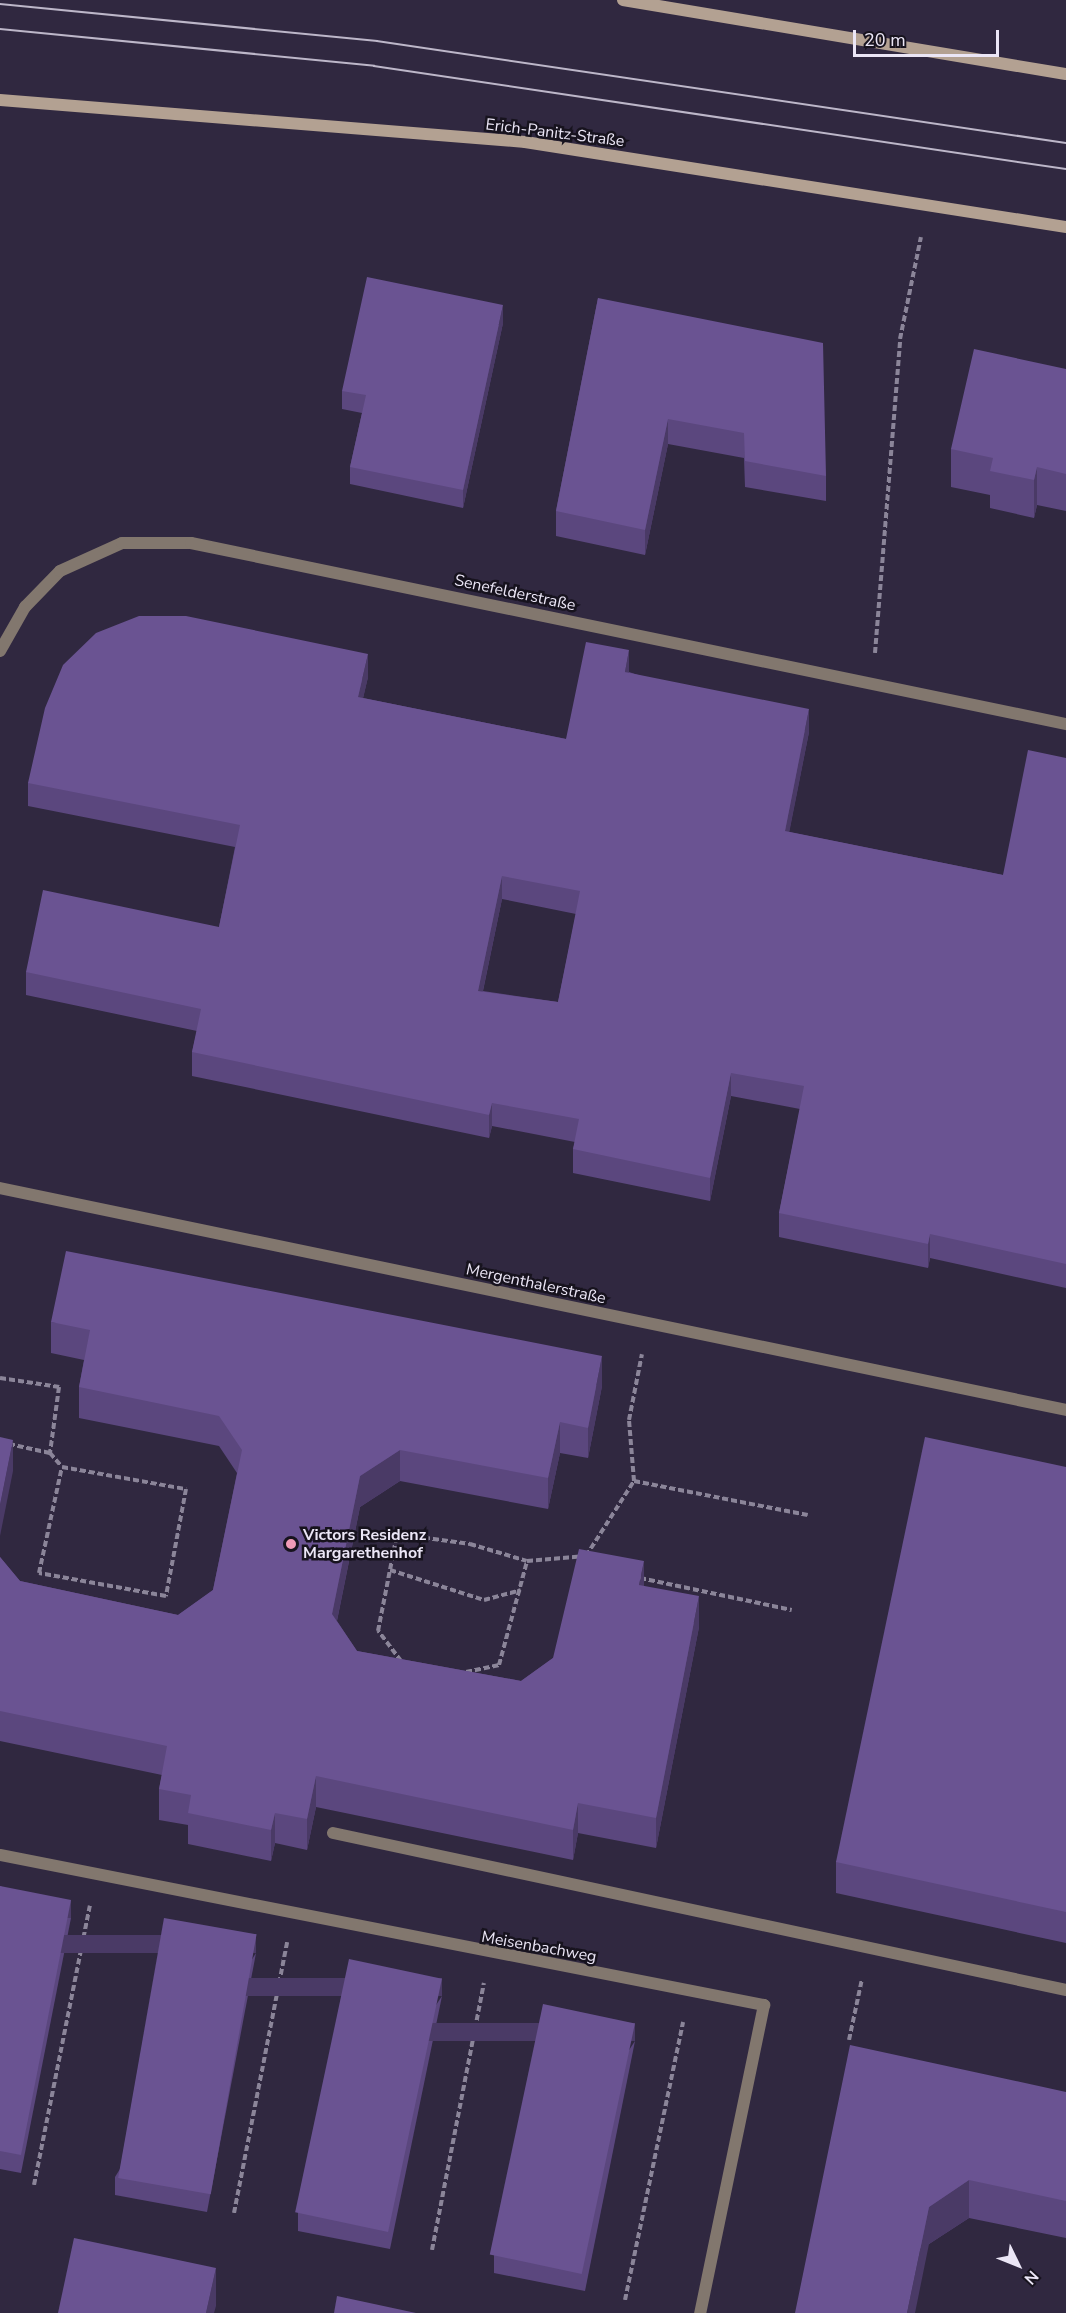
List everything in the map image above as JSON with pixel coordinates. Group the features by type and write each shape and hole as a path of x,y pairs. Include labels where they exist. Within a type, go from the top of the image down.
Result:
{"main road":[{"path":"623,0 1066,74"},
{"name":"Erich-Panitz-Straße","path":"0,100 525,142 1066,227"}],"street":[{"name":"Senefelderstraße","path":"0,651 25,607 60,571 122,543 191,543 1066,724"},
{"name":"Mergenthalerstraße","path":"0,1188 1066,1410"},
{"path":"333,1833 1066,1989"},
{"name":"Meisenbachweg","path":"0,1855 489,1955 764,2005 700,2313"}],"path":[{"path":"873,684 900,339 928,204"},
{"path":"586,1556 634,1481 629,1420 648,1324"},
{"path":"0,1378 59,1387 50,1453"},
{"path":"0,1442 50,1453 62,1467 186,1489 166,1596 39,1573 62,1467"},
{"path":"634,1481 808,1515"},
{"path":"414,1665 402,1663 378,1631 397,1534 470,1544 527,1561 586,1556 597,1560"},
{"path":"459,1674 499,1665 527,1561"},
{"path":"390,1570 484,1600 521,1590"},
{"path":"630,1574 792,1610"},
{"path":"34,2185 96,1875"},
{"path":"234,2213 292,1914"},
{"path":"849,2040 868,1947"},
{"path":"432,2250 489,1955"},
{"path":"625,2300 690,1991"}],"building":[{"path":"367,277 503,305 463,490 350,467 366,395 342,391"},
{"path":"598,298 823,343 826,476 745,461 744,433 668,419 645,530 556,511"},
{"path":"974,349 1066,369 1066,474 1037,467 1034,480 990,471 993,458 951,449"},
{"path":"139,616 186,616 368,654 358,697 566,739 586,642 629,650 625,672 809,709 785,831 1003,875 1028,750 1066,758 1066,1264 930,1234 928,1244 779,1213 804,1086 731,1073 710,1178 573,1149 579,1119 492,1103 489,1115 192,1052 201,1009 26,972 43,890 219,927 240,825 28,783 45,708 63,665 96,633","holes":["502,876 580,891 558,1002 478,991"]},
{"name":"Victors Residenz Margarethenhof","path":"66,1251 602,1356 588,1428 560,1422 548,1478 400,1450 360,1476 332,1614 357,1651 521,1681 553,1658 579,1549 644,1561 639,1585 699,1596 656,1818 578,1803 573,1830 316,1776 307,1819 275,1813 271,1830 188,1813 191,1795 159,1789 167,1746 0,1711 0,1557 20,1581 178,1615 213,1590 242,1450 219,1416 79,1387 90,1330 51,1322"},
{"path":"0,1437 13,1440 0,1505"},
{"path":"925,1437 1066,1467 1066,1912 836,1862"},
{"path":"0,1886 71,1900 21,2155 0,2151"},
{"path":"164,1918 257,1934 211,2194 118,2178"},
{"path":"349,1959 442,1979 388,2232 295,2212"},
{"path":"543,2004 635,2024 582,2274 490,2254"},
{"path":"850,2045 1066,2092 1066,2201 969,2180 929,2207 907,2313 795,2313"},
{"path":"74,2238 216,2268 206,2313 58,2313"},
{"path":"337,2296 416,2313 334,2313"}],"tram line":[{"path":"0,4 377,41 1066,143"},
{"path":"0,29 374,66 1066,169"}],"place":[{"name":"Victors Residenz Margarethenhof","path":"291,1544"}]}
